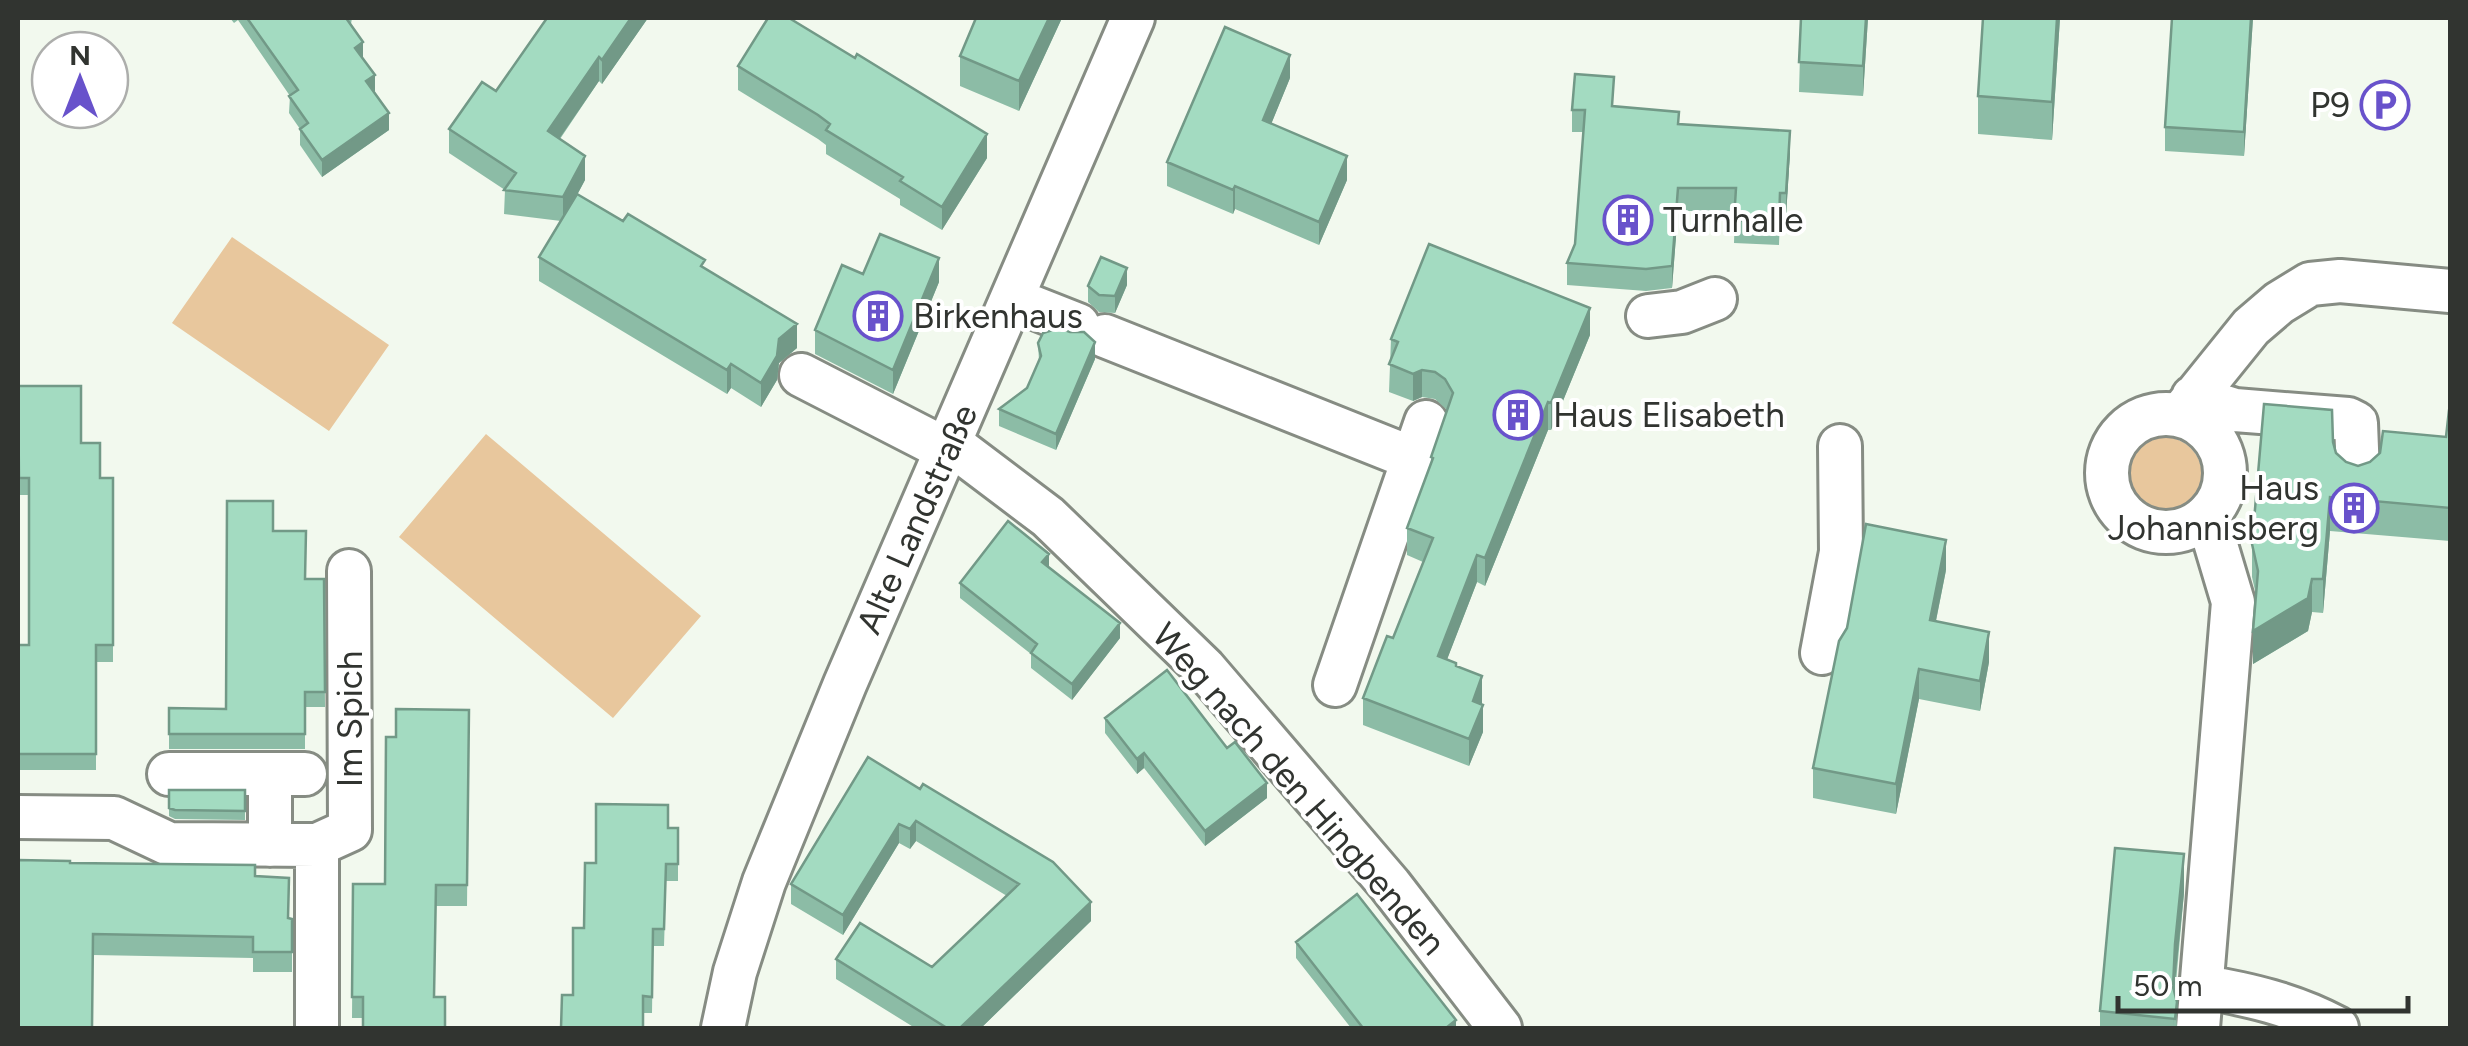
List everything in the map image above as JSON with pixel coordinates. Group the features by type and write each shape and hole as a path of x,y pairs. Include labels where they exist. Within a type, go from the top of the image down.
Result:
{"street":[{"name":"Alte Landstraße","path":"723,1028 734,972 764,882 845,684 1133,18"},
{"path":"2186,406 2251,326 2310,284 2340,281 2450,292"},
{"path":"1012,299 1092,330 1420,440 1335,686"},
{"path":"1648,316 1682,312 1714,300"},
{"name":"Weg nach den Hingbenden","path":"801,375 949,446 1048,516 1204,668 1390,884 1500,1028"},
{"path":"2186,406 2221,448 2224,484 2218,501 2192,526 2174,532 2138,526 2112,500 2107,464 2113,445 2125,429 2141,418 2186,406 2356,422 2358,474"},
{"path":"1822,652 1842,552 1840,446"},
{"path":"2198,1028 2233,602 2207,515"},
{"name":"Im Spich","path":"317,844 350,830 349,572"},
{"path":"170,774 288,774 270,844"},
{"path":"18,817 114,818 168,844 317,844 317,1028"},
{"path":"2200,986 2284,1004 2336,1028"}],"shaded area":[{"path":"232,237 389,345 329,431 172,323"},
{"path":"486,434 701,616 613,718 399,537"},
{"path":"2164,437 2191,448 2202,475 2191,502 2164,513 2137,502 2126,475 2137,448"}],"building":[{"path":"247,18 346,18 363,42 355,48 375,75 366,81 389,113 322,160 300,129 308,123 289,96 298,90"},
{"path":"547,18 631,18 548,131 585,156 563,197 504,190 516,173 449,129 482,82 496,91"},
{"path":"768,18 789,18 855,58 857,54 987,134 942,207 900,181 903,177 826,130 830,124 818,115 738,66"},
{"path":"976,18 1049,18 1019,81 960,56"},
{"path":"1801,18 1866,18 1863,66 1799,62"},
{"path":"1983,18 2057,18 2052,102 1978,96"},
{"path":"2172,18 2251,18 2244,132 2165,127"},
{"path":"1225,27 1290,55 1263,120 1347,156 1319,222 1167,162"},
{"path":"1575,74 1614,77 1612,106 1679,112 1678,124 1790,131 1786,193 1780,193 1779,223 1734,220 1736,188 1678,188 1672,266 1646,269 1567,263 1575,244 1585,110 1572,110"},
{"path":"577,194 623,221 628,214 705,260 701,266 797,324 779,339 777,356 761,383 731,364 727,370 539,257"},
{"name":"Birkenhaus","path":"880,234 939,258 893,370 815,330 842,265 863,274"},
{"name":"Haus Elisabeth","path":"1429,244 1590,308 1485,558 1477,555 1438,656 1482,676 1473,701 1483,705 1469,739 1363,698 1387,636 1393,638 1433,538 1407,528 1453,393 1445,379 1435,372 1422,370 1413,374 1389,364 1398,342 1391,339"},
{"path":"1101,257 1127,268 1115,296 1099,295 1088,286"},
{"path":"1059,328 1084,332 1095,342 1056,434 999,409 1027,388 1041,356 1038,343 1043,333"},
{"path":"18,386 81,386 81,443 100,443 100,478 113,478 113,645 96,645 96,754 18,754 18,645 29,645 29,478 19,478"},
{"name":"Haus Johannisberg","path":"2264,404 2332,410 2336,453 2358,466 2380,453 2383,431 2446,437 2450,409 2450,508 2330,497 2323,579 2312,579 2308,598 2253,631 2258,571 2252,544"},
{"path":"227,501 273,501 273,531 306,531 305,579 324,579 325,692 305,692 305,734 169,734 169,708 226,709"},
{"path":"1008,521 1049,554 1042,562 1120,623 1072,684 1031,653 1037,644 960,583"},
{"path":"1866,524 1946,540 1930,620 1989,632 1980,681 1919,669 1896,784 1813,768 1839,641 1847,628"},
{"path":"1167,670 1227,748 1235,742 1267,783 1205,831 1144,753 1137,759 1105,718"},
{"path":"396,709 469,710 467,885 436,885 434,997 445,997 445,1028 363,1028 363,997 352,997 353,884 385,884 386,737 396,737"},
{"path":"868,757 920,789 923,784 1053,862 1091,902 960,1028 947,1028 836,959 860,923 932,967 1019,884 916,821 910,829 899,824 843,915 791,884"},
{"path":"169,790 245,790 245,811 175,810 169,808"},
{"path":"596,804 668,805 668,828 678,828 678,864 666,864 664,929 653,929 652,997 643,996 643,1028 561,1028 562,995 573,995 573,928 584,928 585,863 596,863"},
{"path":"2115,848 2184,854 2175,944 2175,1019 2100,1011"},
{"path":"18,860 255,865 255,876 289,878 292,952 253,952 253,937 93,934 92,1028 18,1028"},
{"path":"1357,894 1456,1020 1446,1028 1363,1028 1296,942"}],"place":[{"name":"P9","path":"2385,105"},
{"name":"Turnhalle","path":"1628,220"},
{"name":"Birkenhaus","path":"878,316"},
{"name":"Haus Elisabeth","path":"1518,415"},
{"name":"Haus Johannisberg","path":"2354,508"}]}
